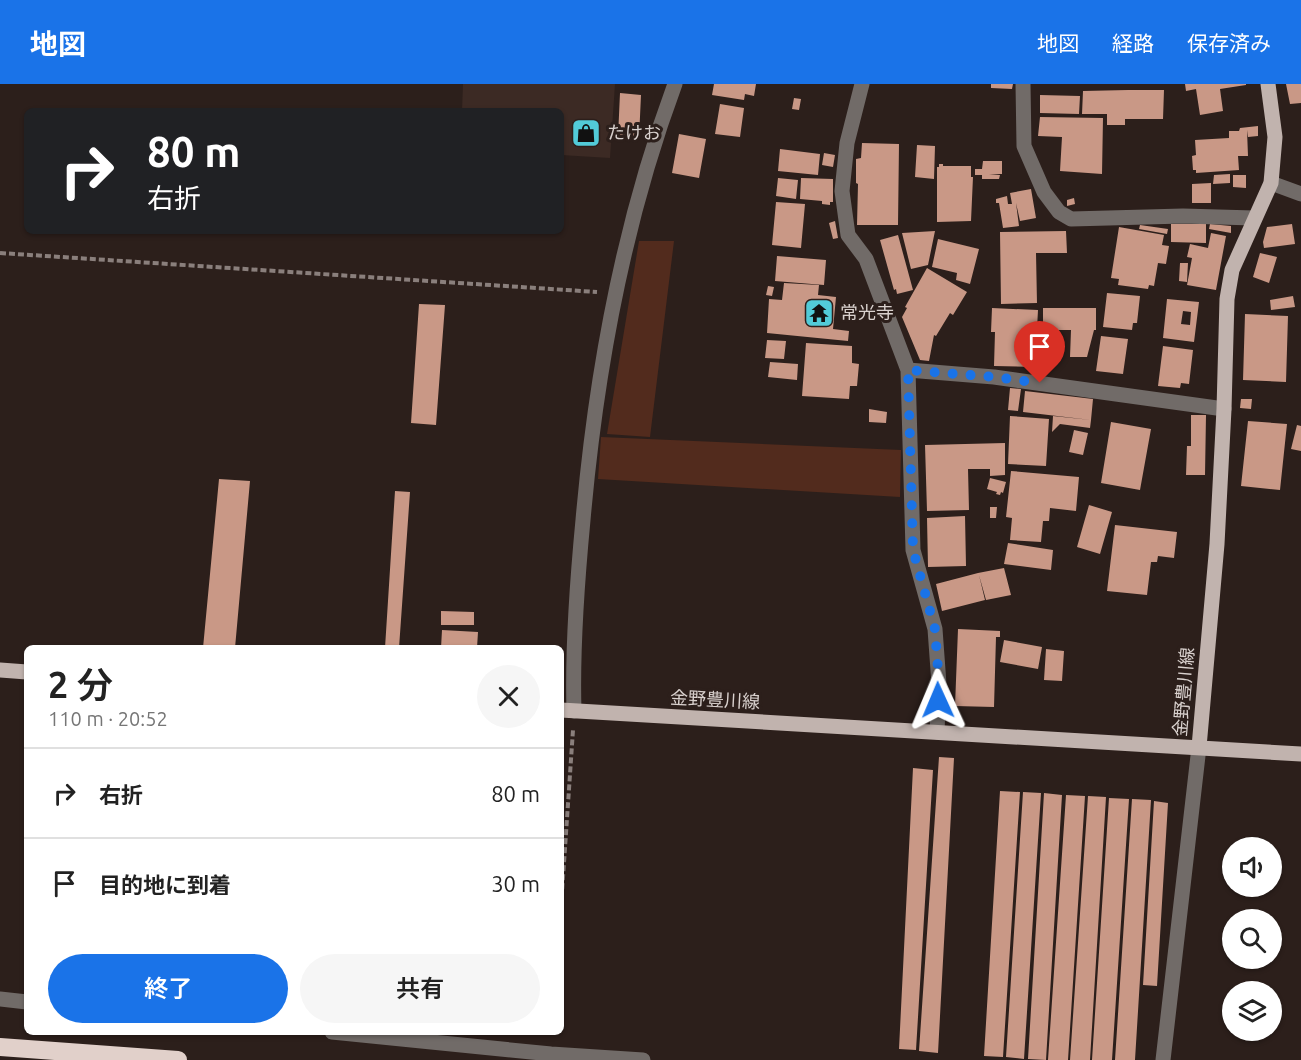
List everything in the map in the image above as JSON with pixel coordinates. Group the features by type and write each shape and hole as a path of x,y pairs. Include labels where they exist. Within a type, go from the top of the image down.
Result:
{"highway":[{"path":"0,1047 178,1060"}],"main road":[{"name":"金野豊川線","path":"567,710 1199,747 1217,544 1227,298 1232,270 1271,183 1275,137 1268,84"},
{"path":"0,670 24,672"},
{"path":"1199,747 1301,754"}],"street":[{"path":"567,710 573,680 579,561 590,444 626,244 675,84"},
{"path":"862,84 847,143 842,191 848,235 866,259 908,370 913,550 935,629 939,684 937,732"},
{"path":"1023,84 1024,146 1044,192 1059,212 1071,219 1183,216 1254,218"},
{"path":"1271,183 1301,194"},
{"path":"908,370 994,377 1224,409"},
{"path":"1163,1060 1199,747"},
{"path":"0,999 24,1002"},
{"path":"358,1035 551,1057 643,1060"}],"path":[{"path":"0,253 616,294"},
{"path":"564,808 567,710"}],"shaded area":[{"name":"たけお","path":"463,84 615,84 610,158 564,155 564,108 462,108"},
{"path":"639,241 674,241 650,437 607,434"},
{"path":"601,437 901,450 900,497 598,479"}],"building":[{"path":"714,84 756,84 754,96 745,94 744,100 712,95"},
{"path":"991,84 1013,84 1012,89 991,88"},
{"path":"1185,84 1246,85 1220,89 1223,111 1200,115 1196,89 1186,91"},
{"path":"1286,84 1301,84 1301,103 1290,104"},
{"path":"1164,90 1163,119 1125,119 1125,125 1107,125 1107,114 1082,114 1083,91"},
{"path":"620,93 641,95 639,138 618,137"},
{"path":"1040,95 1080,96 1079,114 1040,113"},
{"path":"794,98 801,99 799,110 792,109"},
{"path":"720,104 744,108 740,137 715,134"},
{"path":"1040,117 1103,118 1102,174 1060,171 1062,137 1038,136"},
{"path":"1258,126 1258,136 1248,137 1247,130 1248,156 1238,156 1239,170 1196,173 1196,170 1193,170 1192,156 1196,155 1195,140 1229,138 1229,131"},
{"path":"679,134 706,139 699,178 672,173"},
{"path":"862,143 899,144 898,225 857,225 856,159 861,158"},
{"path":"917,145 935,146 934,179 915,177"},
{"path":"780,149 820,154 818,175 778,171"},
{"path":"824,153 835,155 833,167 822,165"},
{"path":"983,161 1002,161 1002,174 989,174 1000,175 999,179 982,179 982,175 975,175 975,169 982,169"},
{"path":"939,164 971,166 971,177 973,177 971,221 937,222 937,167"},
{"path":"1230,174 1230,183 1213,184 1214,175"},
{"path":"1233,175 1246,175 1246,188 1233,187"},
{"path":"778,178 798,180 796,199 776,196"},
{"path":"801,178 833,179 833,202 830,202 830,205 822,204 822,201 800,199"},
{"path":"1211,183 1211,203 1192,203 1192,184"},
{"path":"1031,189 1036,218 1020,221 1016,203 1019,226 1003,228 999,203 996,203 996,199 1007,196 1008,204 1012,204 1010,193"},
{"path":"1074,198 1075,204 1067,206 1067,200"},
{"path":"776,202 805,204 801,248 772,245"},
{"path":"835,221 838,238 833,239 829,223"},
{"path":"1171,224 1206,224 1206,243 1171,242"},
{"path":"1210,224 1231,226 1231,233 1209,229"},
{"path":"1292,224 1295,244 1264,248 1263,242 1267,227"},
{"path":"1140,225 1168,229 1167,234 1139,229"},
{"path":"1119,227 1164,235 1162,245 1169,246 1166,264 1158,263 1154,286 1149,285 1148,289 1118,285 1119,279 1111,278"},
{"path":"935,231 928,265 911,269 902,233"},
{"path":"1066,231 1067,253 1036,253 1037,303 1001,304 1000,232"},
{"path":"1211,233 1226,236 1216,290 1187,285 1192,258 1187,257 1190,244 1208,248"},
{"path":"898,235 913,290 897,294 880,240"},
{"path":"938,239 979,249 970,284 956,280 957,273 932,267"},
{"path":"1260,253 1277,257 1269,283 1253,277"},
{"path":"777,256 826,260 824,285 775,281"},
{"path":"1180,263 1188,263 1187,282 1179,281"},
{"path":"927,268 967,292 953,315 950,313 936,336 934,335 929,361 920,360 902,317 907,308 905,307"},
{"path":"784,283 819,285 818,295 836,297 833,329 849,331 848,341 767,333 769,299 782,300"},
{"path":"768,286 774,287 772,296 766,295"},
{"path":"1107,293 1140,296 1137,323 1133,323 1132,330 1103,327"},
{"path":"1293,296 1295,307 1271,310 1270,300"},
{"path":"1167,299 1199,302 1194,342 1163,338","holes":["1183,311 1191,312 1190,325 1181,324"]},
{"path":"419,304 445,305 436,425 411,423"},
{"path":"992,308 1038,310 1035,367 994,366 995,332 991,332"},
{"path":"1043,308 1096,308 1096,330 1094,330 1087,357 1070,357 1071,330 1043,330"},
{"path":"1245,314 1288,316 1286,382 1243,380"},
{"path":"1101,336 1128,339 1123,374 1096,371"},
{"path":"767,340 786,341 784,359 765,358"},
{"path":"806,343 852,346 852,363 859,364 857,386 850,386 849,399 802,396"},
{"path":"1163,346 1193,350 1189,384 1181,383 1180,388 1158,386"},
{"path":"770,362 798,364 797,380 768,377"},
{"path":"1010,388 1021,389 1018,411 1008,410"},
{"path":"1025,391 1093,399 1091,420 1023,412"},
{"path":"1241,399 1252,399 1251,409 1240,408"},
{"path":"869,409 887,412 886,423 869,422"},
{"path":"1191,415 1206,415 1205,475 1186,475 1187,446 1191,446"},
{"path":"1010,416 1049,419 1046,466 1008,464"},
{"path":"1053,416 1091,420 1090,428 1060,424 1052,432"},
{"path":"1248,421 1287,424 1280,490 1241,486"},
{"path":"1111,422 1151,429 1140,490 1101,483"},
{"path":"1297,425 1301,426 1301,451 1291,449"},
{"path":"1074,430 1088,433 1083,455 1069,452"},
{"path":"1005,443 1005,475 990,476 990,469 968,469 969,510 927,511 925,445"},
{"path":"1011,471 1079,477 1076,511 1050,508 1049,521 1043,521 1041,542 1010,540 1012,518 1006,517"},
{"path":"990,478 1006,482 1003,493 996,494 997,492 987,489"},
{"path":"219,479 250,481 235,645 203,645"},
{"path":"395,491 410,492 399,645 385,645"},
{"path":"1089,505 1112,512 1100,554 1077,547"},
{"path":"990,507 997,507 996,518 990,518"},
{"path":"965,516 966,566 928,567 927,518"},
{"path":"1115,525 1177,532 1174,558 1158,556 1157,562 1151,562 1147,595 1107,591"},
{"path":"1008,543 1053,550 1051,570 1004,564"},
{"path":"1004,568 1011,595 986,600 979,575 985,600 942,611 936,584"},
{"path":"441,611 474,612 474,625 441,625"},
{"path":"958,629 1000,631 1000,637 996,637 994,707 955,706"},
{"path":"442,630 478,632 477,645 441,645"},
{"path":"1004,640 1042,647 1038,669 1000,662"},
{"path":"1046,649 1064,651 1062,681 1044,680"},
{"path":"939,757 954,758 938,1053 919,1051"},
{"path":"913,768 933,770 916,1050 899,1049"},
{"path":"1000,791 1020,792 1003,1057 984,1056"},
{"path":"1023,792 1041,793 1024,1059 1006,1057"},
{"path":"1044,793 1062,795 1046,1060 1028,1059"},
{"path":"1066,795 1085,796 1068,1060 1048,1060"},
{"path":"1088,796 1106,797 1090,1060 1070,1060"},
{"path":"1109,798 1129,799 1112,1060 1092,1060"},
{"path":"1132,799 1151,800 1135,1060 1115,1060"},
{"path":"1154,801 1168,803 1157,986 1143,985"}],"place":[{"name":"たけお","path":"586,133"},
{"name":"常光寺","path":"819,313"}],"route":[{"path":"938,700 935,629 913,550 908,370 1040,383"}]}
